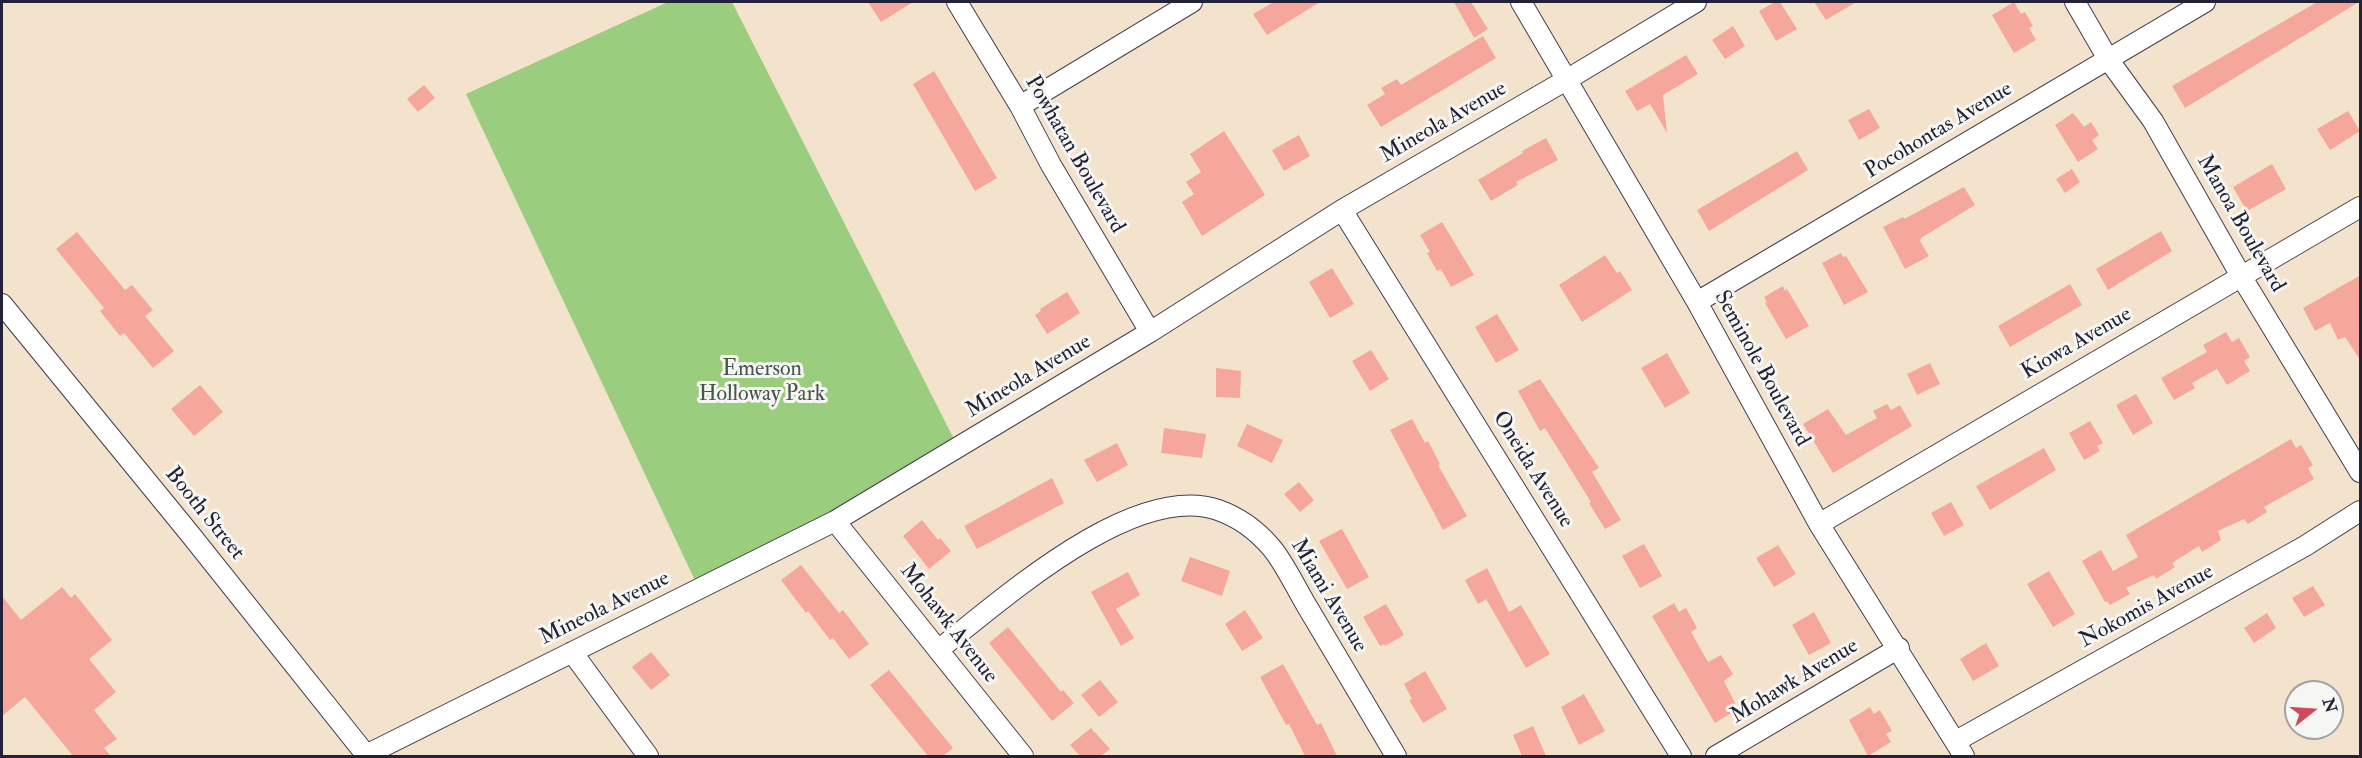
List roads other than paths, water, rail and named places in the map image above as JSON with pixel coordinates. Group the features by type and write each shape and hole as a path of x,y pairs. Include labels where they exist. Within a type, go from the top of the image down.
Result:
{"street":[{"name":"Powhatan Boulevard","path":"957,2 1020,106 1051,165 1150,332"},
{"path":"1020,106 1192,2"},
{"name":"Seminole Boulevard","path":"1521,2 1697,302 1819,524 1899,648 1960,749"},
{"name":"Mineola Avenue","path":"366,756 836,521 1150,332 1342,210 1696,2"},
{"name":"Manoa Boulevard","path":"2075,2 2108,58 2153,121 2241,276 2361,472"},
{"name":"Pocohontas Avenue","path":"1697,302 2205,2"},
{"name":"Kiowa Avenue","path":"1819,524 2361,207"},
{"name":"Oneida Avenue","path":"1342,210 1681,756"},
{"name":"Booth Street","path":"2,304 366,756"},
{"name":"Miami Avenue","path":"938,650 1055,558 1100,534 1136,517 1163,508 1190,506 1216,509 1240,520 1271,547 1396,756"},
{"name":"Nokomis Avenue","path":"1960,749 2361,511"},
{"name":"Mohawk Avenue","path":"836,521 1023,756"},
{"name":"Mohawk Avenue","path":"1716,756 1899,648"},
{"path":"572,652 648,756"}],"park label":[{"name":"Emerson Holloway Park","path":"762,382"}]}
